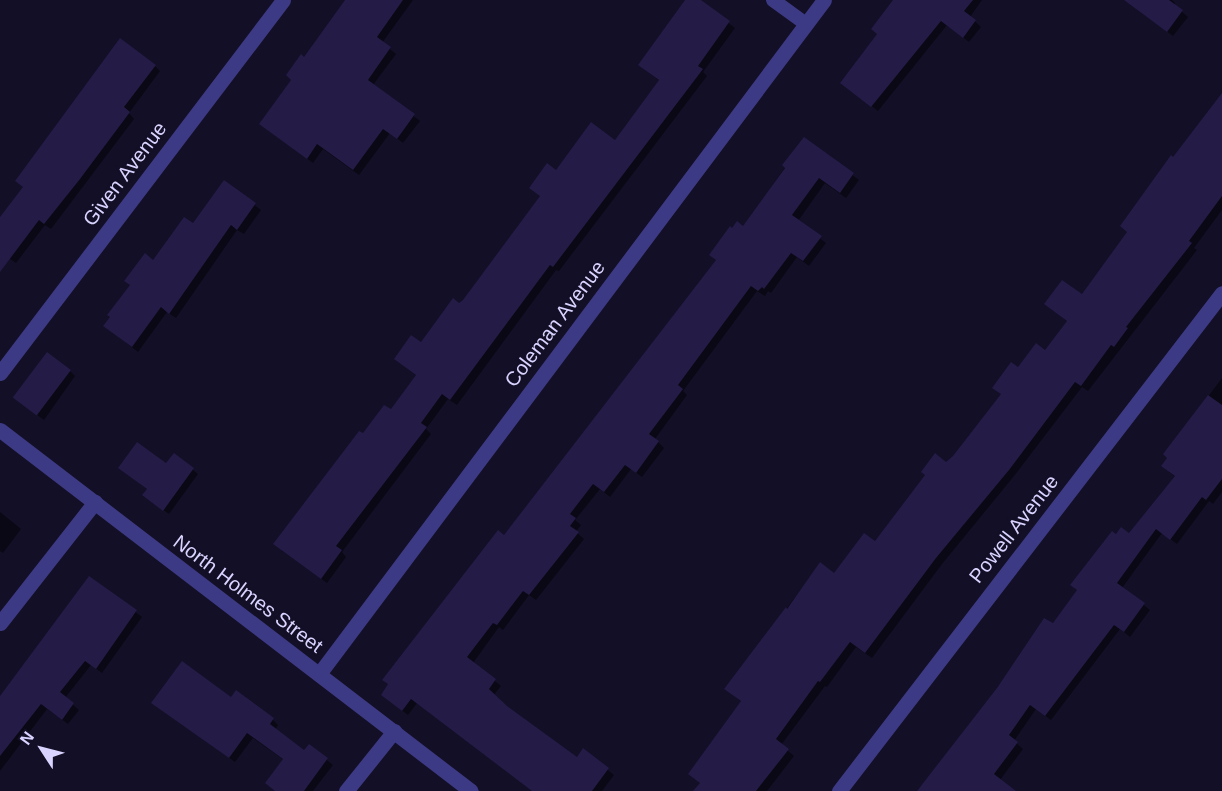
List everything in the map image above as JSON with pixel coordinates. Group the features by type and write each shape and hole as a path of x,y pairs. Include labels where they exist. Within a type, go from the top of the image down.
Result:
{"street":[{"name":"Given Avenue","path":"0,373 283,0"},
{"name":"Coleman Avenue","path":"319,674 824,0"},
{"name":"Powell Avenue","path":"839,791 1222,293"},
{"name":"North Holmes Street","path":"0,430 471,791"},
{"path":"0,623 94,502"},
{"path":"346,791 394,731"}],"lane":[{"path":"773,0 806,24"}],"building":[{"path":"345,0 403,0 377,37 391,47 368,80 415,114 397,139 383,129 353,170 317,144 307,159 259,124 291,80 286,75 301,54 304,57"},
{"path":"685,0 701,0 730,21 698,66 703,69 553,267 550,265 450,400 442,394 421,423 427,427 336,546 342,550 321,579 273,544 359,431 363,433 384,405 391,409 416,375 394,359 411,335 421,342 453,298 459,303 463,300 540,196 529,188 547,163 556,170 591,122 615,140 659,80 638,65"},
{"path":"893,0 973,0 964,11 976,20 963,38 941,21 871,107 840,83 877,34 871,29"},
{"path":"1124,0 1169,0 1183,10 1167,32"},
{"path":"120,38 156,65 124,107 130,112 80,179 44,224 39,220 0,272 0,217 23,187 15,181"},
{"path":"1222,93 1222,196 1189,241 1192,243 1126,327 1128,328 1114,347 1111,345 1081,386 1075,382 1009,470 936,558 865,653 850,642 820,682 818,681 776,739 789,749 756,791 693,791 700,783 688,774 741,701 724,689 786,607 787,609 820,562 834,573 864,533 875,541 925,475 921,472 935,453 946,462 953,456 1001,394 992,388 1011,362 1018,367 1036,343 1045,350 1067,321 1044,304 1062,280 1082,294 1127,232 1120,226 1171,155 1173,157"},
{"path":"804,137 854,173 840,193 819,178 792,215 822,236 803,261 791,253 764,289 762,287 758,291 751,286 678,385 683,389 649,434 659,441 636,473 625,465 604,492 593,484 570,514 576,518 570,526 579,532 529,595 523,591 497,625 493,623 467,657 496,679 489,689 507,706 577,757 583,748 609,768 592,791 532,791 411,699 402,711 381,695 388,684 382,680 498,530 504,535 716,260 709,255 730,226 732,228 737,221 743,226 785,168 782,165"},
{"path":"224,180 256,203 237,230 231,225 169,314 161,307 132,347 103,326 110,317 107,315 130,285 124,281 145,253 153,260 184,217 193,223"},
{"path":"47,352 71,370 37,416 13,398"},
{"path":"1208,395 1222,405 1222,479 1206,500 1202,497 1170,540 1156,529 1117,583 1145,603 1124,632 1114,625 1045,716 1030,705 1009,735 1018,742 994,774 1016,791 917,791 997,688 1044,618 1053,623 1077,590 1070,585 1112,531 1116,534 1121,527 1129,533 1175,476 1161,466 1167,458 1163,454"},
{"path":"137,442 166,463 174,453 194,468 163,511 142,495 147,489 118,468"},
{"path":"89,576 137,610 96,669 85,661 60,692 74,703 62,720 41,704 0,756 0,696"},
{"path":"182,661 231,697 236,690 274,718 270,724 304,750 309,744 328,758 304,791 275,791 265,783 283,759 247,733 229,758 151,703"}]}
